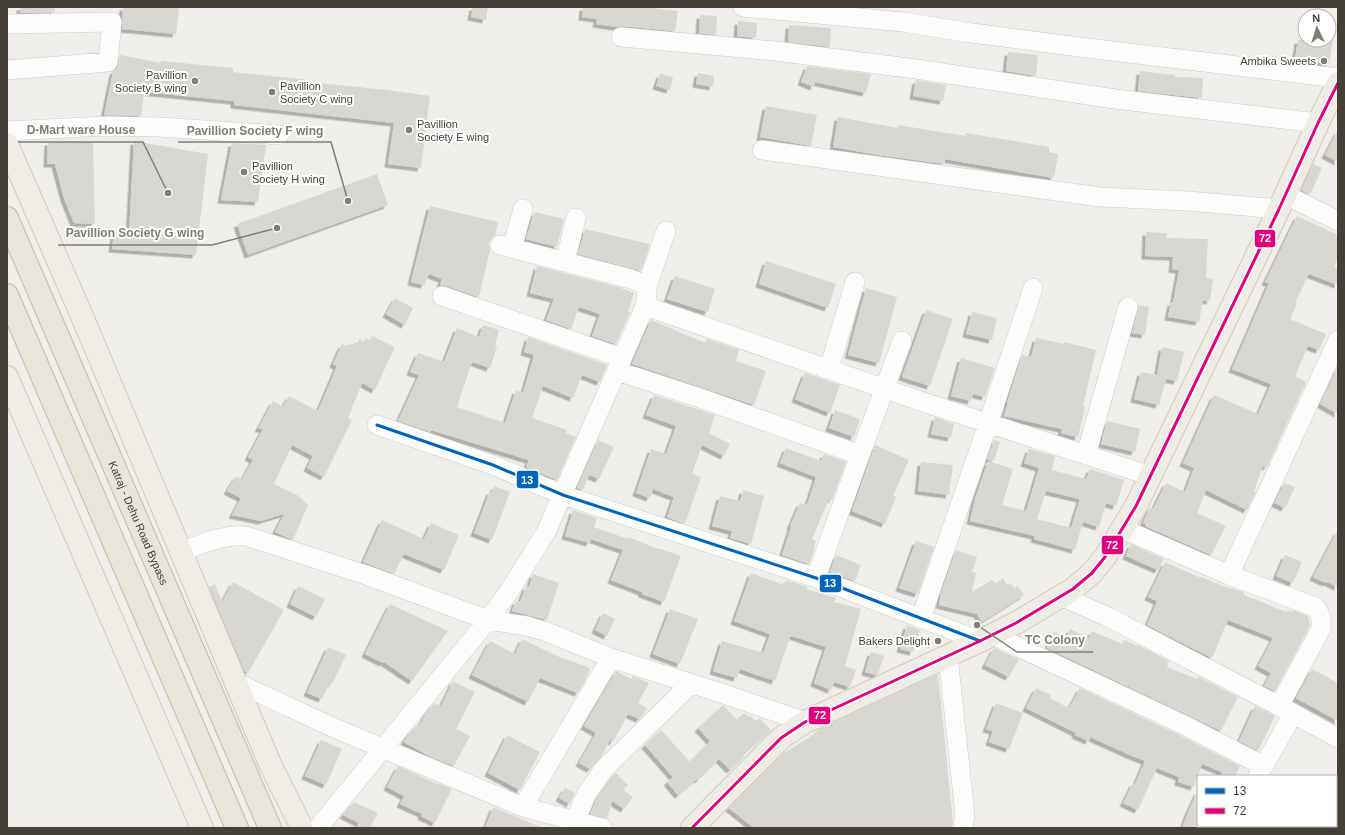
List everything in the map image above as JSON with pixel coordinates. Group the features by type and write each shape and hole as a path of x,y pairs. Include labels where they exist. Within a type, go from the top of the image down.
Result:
{"highway":[{"name":"Katraj - Dehu Road Bypass","path":"7,218 270,828"},
{"path":"7,295 237,828"}],"main road":[{"path":"692,828 781,738 805,722 1016,623 1073,589 1092,573 1105,557 1136,506 1283,202 1318,124 1336,90"},
{"path":"7,144 82,316 270,764 302,828"},
{"path":"7,376 202,828"}],"street":[{"path":"743,7 903,22 1056,44 1336,90"},
{"path":"7,24 112,22 108,62 7,70"},
{"path":"621,37 775,51 916,69 1114,100 1318,124"},
{"path":"7,131 106,126 160,127 279,135"},
{"path":"762,150 1100,197 1188,201 1283,202 1338,221"},
{"path":"523,208 506,247 631,279 644,284 646,298"},
{"path":"564,262 576,218"},
{"path":"318,828 488,620 508,593 546,532 619,365 646,298 666,231"},
{"path":"829,369 855,282"},
{"path":"921,618 1033,288"},
{"path":"442,296 707,401 860,455"},
{"path":"646,298 829,369 988,424 1151,476"},
{"path":"1086,455 1128,307"},
{"path":"1229,574 1338,340"},
{"path":"816,578 902,341"},
{"path":"377,425 493,465 563,494 816,578 921,618 986,638 1184,725 1261,771 1321,629 1322,623 1319,611 1315,607 1229,574 1122,529"},
{"path":"180,552 221,537 236,535 246,536 366,575 488,620 507,622 548,632 611,658 805,722"},
{"path":"1061,596 1108,617 1338,738"},
{"path":"948,656 964,814 963,828"},
{"path":"523,807 611,658"},
{"path":"235,682 332,727 523,807 602,828"},
{"path":"575,822 587,793 604,769 691,684"}],"building":[{"path":"20,7 55,7 55,12 20,13"},
{"path":"123,7 179,7 176,34 122,29"},
{"path":"473,7 488,7 486,20 471,17"},
{"path":"583,7 643,7 678,11 675,31 622,26 616,27 596,24 597,19 582,17"},
{"path":"700,15 717,16 716,35 699,33"},
{"path":"738,21 757,23 756,38 737,36"},
{"path":"789,25 831,28 830,47 788,42"},
{"path":"1297,46 1297,48 1332,48 1329,64 1295,59"},
{"path":"1008,52 1038,55 1036,76 1006,71"},
{"path":"120,55 161,63 161,61 233,68 233,72 310,80 309,82 430,96 421,168 388,164 394,123 234,105 234,101 144,92 141,116 104,115 113,72 117,68"},
{"path":"807,66 871,74 866,93 815,82 814,87 801,82"},
{"path":"1140,71 1175,75 1175,77 1203,78 1202,98 1138,91"},
{"path":"698,73 714,76 713,87 696,84"},
{"path":"660,74 673,77 670,90 656,86"},
{"path":"916,80 946,85 943,101 913,96"},
{"path":"766,106 817,115 811,146 760,137"},
{"path":"838,117 898,128 898,125 966,136 966,133 1049,147 1049,152 1058,154 1054,178 945,159 944,164 833,147"},
{"path":"1338,130 1338,162 1325,155"},
{"path":"134,141 208,154 196,255 112,249 114,233 129,234"},
{"path":"48,142 93,142 95,224 74,223 64,198 55,164 47,164"},
{"name":"Pavillion Society H wing","path":"232,143 266,145 258,202 221,200"},
{"path":"1313,164 1322,168 1310,195 1301,190"},
{"path":"377,174 388,205 248,255 237,224"},
{"path":"430,206 498,222 495,236 489,243 490,250 479,297 440,285 442,279 429,274 424,285 411,282"},
{"path":"534,212 564,219 557,247 526,239"},
{"path":"1297,216 1338,235 1338,259 1334,267 1338,269 1338,285 1309,274 1295,303 1297,304 1290,319 1326,334 1319,350 1308,346 1295,376 1306,382 1267,467 1263,466 1254,491 1256,492 1247,510 1206,490 1197,513 1226,526 1211,555 1145,526 1146,524 1143,523 1150,507 1153,509 1166,483 1185,492 1194,468 1183,463 1214,395 1258,414 1271,384 1232,369 1269,283 1265,282"},
{"path":"585,229 650,244 641,271 578,254"},
{"path":"1146,232 1167,233 1166,238 1208,239 1206,278 1213,279 1210,301 1203,300 1199,322 1168,317 1171,302 1173,303 1179,270 1172,269 1173,257 1145,256"},
{"path":"766,261 836,284 828,308 759,284"},
{"path":"537,266 618,287 634,293 628,312 630,312 616,344 592,336 600,314 579,307 571,329 546,320 554,299 530,293"},
{"path":"675,276 715,289 708,312 667,299"},
{"path":"866,288 897,297 879,363 848,355"},
{"path":"395,298 413,308 405,325 386,314"},
{"path":"1139,305 1149,307 1145,335 1132,333"},
{"path":"926,310 953,319 930,386 902,377"},
{"path":"972,312 997,318 992,340 966,334"},
{"path":"651,320 705,343 707,339 739,350 736,361 766,371 754,405 632,364"},
{"path":"483,325 499,330 495,346 497,347 490,368 472,362 457,407 505,423 516,390 523,393 534,355 524,352 528,337 607,365 600,382 582,375 573,398 543,386 532,418 567,430 566,433 576,437 557,480 526,467 529,460 398,421 419,375 410,372 418,353 444,362 457,328 479,337"},
{"path":"372,336 395,347 375,390 362,383 348,418 352,420 324,477 307,468 313,456 292,445 274,484 299,496 308,505 293,540 275,532 284,514 261,521 232,515 241,498 227,491 236,476 242,479 253,460 248,457 263,429 258,429 273,401 283,407 289,396 318,411 337,366 333,364 342,344 347,346 348,344 357,344 359,339 364,342 365,338 370,340"},
{"path":"1036,338 1064,344 1064,342 1096,350 1083,406 1085,407 1078,437 1061,433 1062,429 1004,416 1022,355 1031,357"},
{"path":"1162,347 1184,352 1177,381 1166,379 1159,405 1134,399 1141,372 1157,375"},
{"path":"961,358 995,368 985,397 973,394 971,401 951,396"},
{"path":"1338,366 1338,414 1320,404"},
{"path":"805,373 840,385 830,413 795,399"},
{"path":"654,395 715,415 709,433 730,444 724,456 702,445 692,474 701,477 685,524 667,517 674,497 653,489 650,498 636,493 651,449 666,454 676,426 646,415"},
{"path":"835,410 860,419 854,437 829,428"},
{"path":"935,417 954,424 951,438 931,434"},
{"path":"1107,421 1140,429 1135,452 1101,444"},
{"path":"598,440 614,447 599,479 589,475 583,490 577,488"},
{"path":"994,440 1000,442 994,461 987,459"},
{"path":"875,445 909,460 893,496 896,497 885,524 852,511"},
{"path":"786,448 821,461 824,454 846,462 832,500 829,499 812,539 816,541 809,564 782,555 791,527 790,526 800,503 807,505 816,477 780,463"},
{"path":"1029,449 1055,456 1052,470 1086,479 1090,469 1124,480 1116,506 1106,503 1099,527 1083,522 1075,550 1034,539 1035,536 970,521 975,499 988,461 1013,469 1002,505 1026,511 1039,468 1024,463","holes":["1046,491 1080,499 1071,528 1037,519"]},
{"path":"921,462 953,465 949,495 918,491"},
{"path":"1284,483 1295,487 1285,508 1274,503"},
{"path":"494,486 510,492 492,540 474,533 490,491 492,492"},
{"path":"743,490 764,496 751,544 730,538 732,531 712,526 720,496 740,501"},
{"path":"573,510 597,518 594,527 628,539 628,537 681,556 664,602 611,580 623,550 591,539 590,543 565,536"},
{"path":"382,520 424,539 431,523 459,535 444,570 404,554 394,574 363,562"},
{"path":"1338,530 1338,587 1313,577"},
{"path":"916,541 934,547 918,594 899,588"},
{"path":"1131,544 1164,559 1158,570 1126,556"},
{"path":"956,550 977,557 972,572 976,573 972,592 992,580 995,584 1003,578 1007,585 1011,583 1014,588 1018,586 1024,595 982,622 977,614 939,605 941,593"},
{"path":"836,555 861,565 855,581 830,572"},
{"path":"1285,555 1302,562 1293,583 1276,576"},
{"path":"1165,562 1201,578 1245,593 1244,595 1286,612 1288,610 1292,612 1293,610 1308,616 1310,626 1275,691 1264,686 1271,673 1258,666 1273,638 1228,620 1212,658 1147,625 1157,601 1148,597"},
{"path":"751,573 784,585 786,580 807,587 807,589 836,598 834,602 861,609 845,666 856,670 850,687 834,682 831,690 814,683 826,647 792,636 790,637 775,681 740,669 737,678 713,671 722,641 763,653 770,634 734,621"},
{"path":"533,574 559,583 547,620 512,611 516,601 520,602 526,586 529,587"},
{"path":"233,582 284,610 248,673 244,670 209,587 215,584 222,602"},
{"path":"298,586 325,599 316,617 290,604"},
{"path":"390,604 448,631 412,681 384,662 383,663 365,654"},
{"path":"670,609 698,619 680,664 653,654"},
{"path":"603,613 615,619 607,636 595,630"},
{"path":"907,625 920,630 913,652 900,649"},
{"path":"1070,629 1089,638 1092,631 1122,644 1124,640 1138,645 1169,661 1167,667 1197,679 1199,677 1238,697 1221,731 1047,648 1054,632 1067,638"},
{"path":"522,639 557,656 590,668 578,693 540,678 528,702 472,675 490,641 515,654"},
{"path":"328,647 346,655 332,684 330,683 322,699 307,693"},
{"path":"994,648 1019,659 1009,677 985,665"},
{"path":"871,652 884,656 878,674 876,675 865,672"},
{"path":"1312,669 1338,683 1338,721 1296,698"},
{"path":"616,671 631,679 633,676 649,683 638,703 647,708 639,719 628,714 613,742 610,740 601,757 590,769 579,763 596,733 584,726"},
{"path":"938,674 953,822 952,828 754,828 729,808 784,753 816,733 819,729"},
{"path":"453,681 475,692 456,729 470,736 454,766 431,757 404,742 417,725 419,726 434,703 441,706"},
{"path":"1036,688 1051,695 1050,698 1069,708 1080,688 1240,766 1236,775 1221,775 1222,772 1202,764 1194,787 1178,782 1179,777 1157,768 1138,810 1123,803 1133,783 1135,784 1145,761 1090,737 1089,741 1075,735 1076,733 1026,708"},
{"path":"996,703 1023,713 1009,749 989,742 993,731 986,729"},
{"path":"723,705 737,720 744,713 750,717 751,716 756,721 759,718 771,730 744,754 745,755 730,770 719,759 698,780 697,779 678,795 667,782 673,777 645,745 661,730 690,762 710,741 698,728"},
{"path":"1255,706 1275,716 1258,751 1239,741"},
{"path":"507,735 540,752 520,790 488,773"},
{"path":"321,740 342,749 326,785 305,776"},
{"path":"398,766 437,784 452,789 435,823 421,816 422,814 400,804 404,796 387,787"},
{"path":"616,773 628,785 623,790 633,797 624,809 612,801 607,819 590,814 597,798"},
{"path":"565,788 575,793 570,804 559,798"},
{"path":"1197,792 1198,828 1182,828"},
{"path":"354,802 378,813 370,828 356,828 359,823 343,815"},
{"path":"493,807 543,828 485,828"}],"transit line":[{"name":"72","path":"692,828 781,738 805,722 1016,623 1073,589 1092,573 1105,557 1136,506 1338,83"},
{"name":"13","path":"377,425 493,465 563,495 816,578 980,641"}],"place":[{"name":"Ambika Sweets","path":"1324,61"},
{"name":"Pavillion Society B wing","path":"195,81"},
{"name":"Pavillion Society C wing","path":"272,92"},
{"name":"Pavillion Society E wing","path":"409,130"},
{"name":"Pavillion Society H wing","path":"244,172"},
{"name":"D-Mart ware House","path":"168,193"},
{"name":"Pavillion Society F wing","path":"348,201"},
{"name":"Pavillion Society G wing","path":"277,228"},
{"name":"TC Colony","path":"977,625"},
{"name":"Bakers Delight","path":"938,641"}]}
